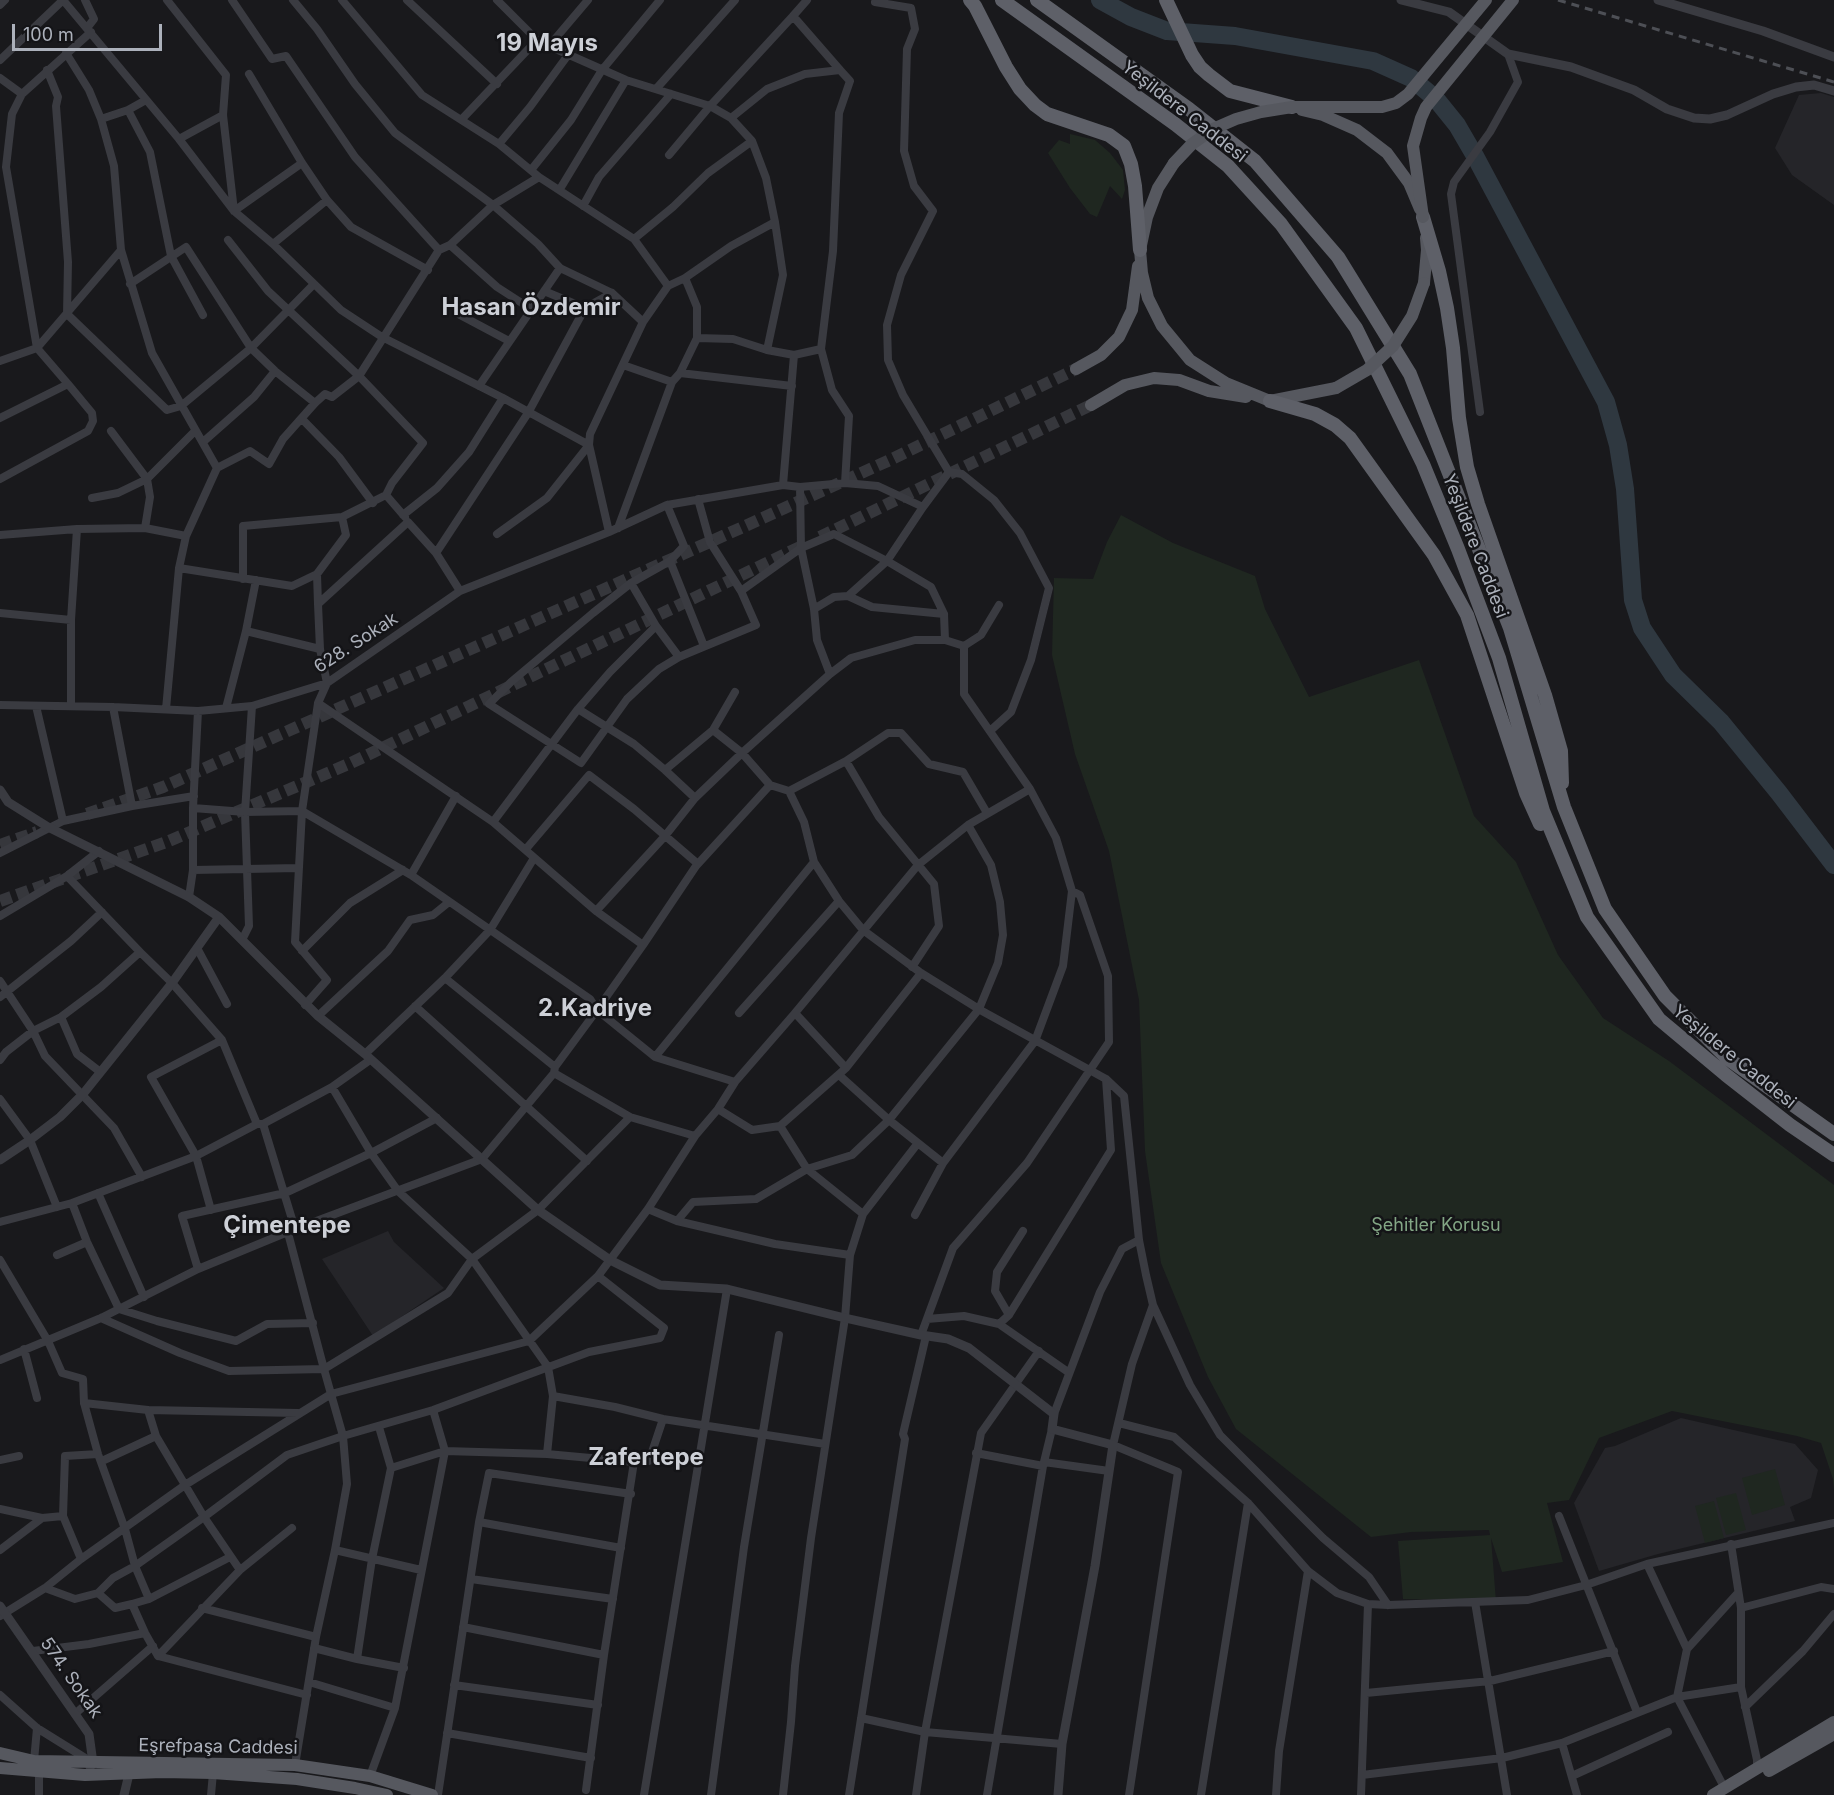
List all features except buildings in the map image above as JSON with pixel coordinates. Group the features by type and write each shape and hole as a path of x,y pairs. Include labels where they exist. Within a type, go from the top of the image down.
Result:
{"highway":[{"path":"970,0 1006,67 1020,89 1035,105 1047,114 1109,135 1124,146 1131,164 1135,186 1140,250"},
{"name":"Yeşildere Caddesi","path":"1002,0 1175,124 1228,166 1281,224 1356,328 1423,464 1458,549 1498,658 1543,811 1587,917 1659,1019 1790,1125 1834,1155"},
{"name":"Yeşildere Caddesi","path":"1036,0 1190,109 1255,161 1338,256 1410,374 1510,628 1564,807 1605,909 1665,996 1727,1058 1834,1134"},
{"path":"1166,0 1192,55 1209,75 1230,91 1292,107"},
{"path":"1423,217 1439,270 1447,308 1459,418 1467,467 1545,695 1561,751 1564,807"},
{"path":"1270,401 1315,414 1335,425 1350,438 1434,555 1467,615 1526,793 1587,917"}],"main road":[{"path":"1076,369 1101,355 1119,337 1132,310 1147,217 1158,188 1174,163 1192,144 1213,129 1261,112 1292,107 1382,107 1396,103 1408,94 1486,0"},
{"path":"1091,405 1125,385 1154,378 1179,380 1209,391 1270,401 1336,388 1367,370 1393,346 1412,316 1424,283 1427,250 1413,146 1421,118 1426,107 1513,0"},
{"path":"1292,107 1323,115 1357,129 1387,153 1409,183 1423,217"},
{"path":"1140,250 1142,273 1148,298 1162,326 1190,360 1226,383 1270,401"},
{"path":"1725,1792 1757,1769 1834,1722"},
{"path":"1713,1795 1725,1792 1834,1734"},
{"name":"Eşrefpaşa Caddesi","path":"0,1753 37,1766 85,1775 213,1773 297,1779 354,1791 387,1795"},
{"name":"Eşrefpaşa Caddesi","path":"0,1768 93,1763 295,1765 370,1776 432,1795"}],"street":[{"path":"0,5 5,0"},
{"path":"0,60 63,0 234,211 273,244 341,310 382,337 503,398 589,445"},
{"path":"0,479 88,431 93,422 92,413 37,348 3,168 12,114 22,94 89,30 94,19 85,0"},
{"path":"167,0 226,75 223,115 234,211"},
{"path":"232,0 272,59 286,56 354,157 439,250"},
{"path":"294,0 355,84 395,133 494,205 538,244 560,268 612,293 643,322"},
{"path":"342,0 422,95 499,144 539,177 634,239 668,286"},
{"path":"407,0 497,84"},
{"path":"497,0 537,40 626,80 710,106 731,118 752,141 766,178 783,275 767,350"},
{"path":"549,46 588,0"},
{"path":"531,170 572,120 602,70 660,0"},
{"path":"656,89 735,0"},
{"path":"669,155 710,106 807,0"},
{"path":"1401,0 1449,12 1508,54 1571,67 1634,90 1666,109 1694,118 1710,119 1727,114 1796,87 1814,85 1834,91"},
{"path":"1658,0 1763,31 1834,57"},
{"path":"874,2 911,8 915,29 907,49 904,151 914,186 933,211 901,275 887,324 888,360 903,395 949,472"},
{"path":"794,16 850,81 839,113 832,251 821,349 832,390 849,416 845,483"},
{"path":"462,119 537,40"},
{"path":"66,53 89,90 114,166 121,250 129,284 152,353 217,468"},
{"path":"1480,412 1450,194 1454,182 1490,132 1518,82 1508,54"},
{"path":"499,144 530,107 568,55"},
{"path":"47,70 58,97 56,106 68,262 67,314 167,410 181,406 251,348 314,284"},
{"path":"731,118 767,89 805,74 840,70"},
{"path":"249,74 302,163 327,200 351,227 428,270"},
{"path":"0,78 22,94"},
{"path":"560,189 626,80"},
{"path":"583,206 599,177 671,94"},
{"path":"100,119 128,110 146,100"},
{"path":"128,110 150,152 171,256 202,315"},
{"path":"178,140 223,115"},
{"path":"634,239 673,207 708,173 752,141"},
{"path":"234,211 302,163"},
{"path":"166,709 179,568 186,536 217,468 250,451 269,464 283,439 315,403 326,394 332,397 359,376 439,250 450,245 494,205 539,177"},
{"path":"273,244 327,200"},
{"path":"609,532 589,445 590,434 643,322 668,286 685,278 730,246 775,222"},
{"path":"228,240 268,291 359,376 423,443 392,483 386,495 373,503 342,517 243,526 243,579"},
{"path":"450,245 496,286 531,309"},
{"path":"129,284 186,247 251,348 275,371 315,403"},
{"path":"0,361 37,348 121,250"},
{"path":"479,386 560,268"},
{"path":"618,528 672,382 680,373 697,338 697,307 685,278"},
{"path":"544,291 585,308"},
{"path":"436,554 528,413 585,308 612,293"},
{"path":"460,315 509,341"},
{"path":"697,338 733,339 767,350 794,355 821,349"},
{"path":"783,485 794,355"},
{"path":"623,365 672,382"},
{"path":"203,442 254,397 275,371"},
{"path":"680,373 792,386"},
{"path":"0,418 68,384"},
{"path":"318,604 437,488 469,452 503,398"},
{"path":"302,419 339,456 373,503"},
{"path":"111,430 147,479 150,497 145,528"},
{"path":"92,498 118,493 147,479 195,431"},
{"path":"497,534 547,498 589,445"},
{"path":"848,596 887,561 949,472"},
{"path":"949,472 962,474 994,500 1020,533 1049,588 1031,660 1011,712 990,731"},
{"name":"628. Sokak","path":"0,705 198,711 252,706 327,683 460,591 609,532 667,505 783,485 800,487 845,483 878,486 923,507"},
{"path":"800,487 801,548 814,609 817,640 830,675"},
{"path":"386,495 436,554 460,591"},
{"path":"581,763 627,699 659,669 704,646 756,625 741,591 710,542 698,499"},
{"path":"667,505 684,546 670,561 632,583 511,682 489,704 581,763 589,776 634,810 698,864"},
{"path":"179,568 292,586 317,574 346,534 342,517"},
{"path":"0,535 76,529 145,528 186,536"},
{"path":"71,706 71,620 76,529"},
{"path":"741,591 801,548 834,534 931,587 944,614 945,640"},
{"path":"670,561 704,646"},
{"path":"305,1005 327,980 295,942 302,811 318,703 327,683 320,649 317,574"},
{"path":"226,708 246,631 256,580"},
{"path":"632,583 656,626 680,657"},
{"path":"814,609 834,597 848,596 872,607 944,614"},
{"path":"964,646 981,635 999,605"},
{"path":"0,613 71,620"},
{"path":"493,822 578,709 610,672 656,626"},
{"path":"246,631 320,649"},
{"path":"596,911 665,836 695,798 742,753 851,658 915,640 945,640 964,646"},
{"path":"915,1215 943,1163 1035,1041 1063,966 1072,891 1056,838 1030,789 964,694 964,646"},
{"path":"666,770 713,730 735,692"},
{"path":"318,703 493,822 596,911 643,945"},
{"path":"36,706 63,820"},
{"path":"242,940 249,927 245,812 252,706"},
{"path":"113,707 132,806"},
{"path":"578,709 607,725 666,770 695,798"},
{"path":"189,897 193,870 193,808 198,711"},
{"path":"713,730 742,753 770,785 789,792 804,822 814,862 839,901 863,930 921,973 979,1009 1106,1079 1124,1096 1139,1240 1153,1305 1190,1385 1220,1435 1323,1538 1369,1577 1388,1605"},
{"path":"789,792 846,761 888,733 902,733 929,764 963,772 987,813"},
{"path":"846,761 879,817 934,884 939,926 912,967"},
{"path":"526,849 589,776"},
{"path":"0,1360 101,1318 198,1269 482,1159 527,1107 698,864 770,785"},
{"path":"2,1612 45,1588 81,1559 185,1485 331,1394 530,1341 598,1276 648,1209 695,1136 735,1082 918,865 968,825 1030,789"},
{"path":"0,790 8,802 48,826 189,897 219,917 305,1005 367,1057 538,1210 610,1260 660,1285 728,1289 845,1318 948,1339 969,1348 1054,1414"},
{"path":"0,853 63,820 194,796"},
{"path":"411,875 456,796"},
{"path":"193,808 245,812 302,811 411,875 590,999 597,1010 655,1057 735,1082"},
{"path":"677,1221 693,1202 756,1198 807,1169 852,1155 889,1120 979,1009 998,963 1002,935 1000,902 991,865 968,825"},
{"path":"0,916 67,876 99,851"},
{"path":"0,1222 72,1203 196,1156 332,1087 367,1057 490,930 534,858"},
{"path":"655,1057 814,862"},
{"path":"193,870 298,868"},
{"path":"302,951 350,903 403,870"},
{"path":"67,876 172,982 222,1040 260,1124 285,1193 313,1323 343,1436 346,1484 335,1550 315,1637 295,1765"},
{"path":"849,1795 905,1439 903,1434 927,1319 952,1248 1027,1163 1109,1042 1108,975 1080,895 1072,891"},
{"path":"739,1013 839,901"},
{"path":"318,1016 388,951 410,920 433,915 449,902"},
{"path":"3,994 71,941 102,912"},
{"path":"0,1160 60,1117 83,1094 172,982 219,917"},
{"path":"197,948 227,1004"},
{"path":"0,1060 3,1050 61,1017 101,987 140,952"},
{"path":"717,1109 752,1130 780,1126 846,1068 921,973"},
{"path":"445,978 554,1070 630,1117 695,1136"},
{"path":"0,981 3,994 33,1031 45,1056 114,1128 142,1177"},
{"path":"415,1006 587,1161"},
{"path":"795,1013 846,1068"},
{"path":"61,1017 77,1054 99,1071"},
{"path":"211,1210 196,1156 151,1077 222,1040"},
{"path":"839,1075 889,1120 943,1163"},
{"path":"999,1324 1009,1314 1111,1150 1106,1079"},
{"path":"332,1087 371,1153 398,1191 472,1259 548,1367 553,1396 547,1454"},
{"path":"0,1099 30,1140 57,1207"},
{"path":"101,1318 180,1353 229,1371 324,1369 448,1293 472,1259 538,1210 630,1117"},
{"path":"198,1269 182,1215 285,1193 371,1153 436,1118"},
{"path":"780,1126 807,1169 863,1214"},
{"path":"783,1795 795,1666 825,1444 845,1318 850,1255 863,1214 918,1143"},
{"path":"98,1192 144,1297"},
{"path":"72,1203 87,1242 119,1309 157,1322 236,1341 267,1324 313,1323"},
{"path":"648,1209 677,1221 775,1244 850,1255"},
{"path":"1009,1314 995,1291 997,1272 1023,1231"},
{"path":"987,1795 1054,1414 1100,1292 1122,1249 1139,1240"},
{"path":"57,1255 87,1242"},
{"path":"0,1260 48,1341 62,1373 82,1379 84,1403 100,1458 125,1529 135,1566 149,1599"},
{"path":"45,1588 75,1599 98,1593 113,1578 135,1566 287,1455 433,1410 589,1352 660,1338 664,1328 598,1276"},
{"path":"644,1795 728,1289"},
{"path":"1058,1795 1062,1744 1095,1566 1113,1445 1132,1364 1153,1305"},
{"path":"927,1319 964,1316 999,1324 1068,1372"},
{"path":"711,1795 733,1624 779,1335"},
{"path":"24,1349 37,1398"},
{"path":"916,1795 925,1732 981,1434 1039,1351"},
{"path":"553,1396 663,1419 825,1444"},
{"path":"84,1403 148,1410 300,1413"},
{"path":"148,1410 156,1436 204,1517 240,1569"},
{"path":"370,1776 395,1708 445,1451 433,1410"},
{"path":"391,1468 445,1451 547,1454 634,1462 649,1461 663,1419"},
{"path":"1119,1423 1174,1437 1248,1503 1308,1571 1337,1593 1368,1604 1528,1599 1586,1585 1647,1564 1834,1523"},
{"path":"357,1659 372,1559 391,1468 379,1427"},
{"path":"1052,1429 1113,1445 1178,1472 1129,1795"},
{"path":"81,1559 63,1516 65,1456 100,1458 156,1436"},
{"path":"976,1453 1109,1471"},
{"path":"0,1460 19,1456"},
{"path":"586,1790 634,1462"},
{"path":"438,1795 479,1522 489,1473 631,1494"},
{"path":"1201,1795 1248,1503"},
{"path":"0,1509 42,1518 63,1516"},
{"path":"1559,1516 1637,1712"},
{"path":"0,1550 42,1518"},
{"path":"479,1522 621,1548"},
{"path":"158,1656 240,1569 292,1528"},
{"path":"1731,1544 1741,1608 1741,1687 1757,1769"},
{"path":"335,1550 421,1570"},
{"path":"98,1593 115,1608 132,1604 149,1599 230,1557"},
{"path":"1647,1564 1688,1649"},
{"path":"1276,1795 1279,1750 1308,1571"},
{"path":"471,1579 613,1599"},
{"path":"1741,1608 1821,1587 1834,1588"},
{"path":"1725,1792 1677,1697 1688,1649 1737,1594"},
{"path":"1475,1602 1490,1681 1507,1795"},
{"path":"132,1604 158,1656 307,1695"},
{"path":"1360,1795 1368,1604"},
{"path":"202,1608 315,1637"},
{"name":"574. Sokak","path":"2,1612 33,1651 89,1734 93,1763"},
{"path":"1745,1707 1803,1651 1834,1614"},
{"path":"463,1627 604,1655"},
{"path":"33,1651 145,1634"},
{"path":"76,1713 153,1646"},
{"path":"314,1648 404,1668"},
{"path":"1366,1693 1490,1681 1614,1651"},
{"path":"309,1683 395,1708"},
{"path":"454,1685 598,1705"},
{"path":"1362,1775 1502,1758 1562,1743 1677,1697 1741,1687"},
{"path":"0,1695 37,1728 93,1763 85,1775"},
{"path":"861,1718 925,1732 1062,1744"},
{"path":"37,1728 39,1795"},
{"path":"1572,1776 1668,1732"},
{"path":"447,1733 591,1758"},
{"path":"1562,1743 1577,1795"},
{"path":"211,1795 213,1773"},
{"path":"124,1795 129,1774"}],"shaded area":[{"path":"1821,93 1834,97 1834,205 1792,175 1775,148 1799,95"},
{"path":"388,1231 394,1242 444,1288 373,1336 322,1259"},
{"path":"1681,1418 1795,1444 1818,1470 1811,1498 1790,1507 1795,1521 1658,1554 1599,1571 1574,1503 1605,1448 1615,1446"}],"green space":[{"path":"1070,134 1095,140 1110,153 1123,170 1125,190 1122,199 1110,186 1097,217 1090,214 1070,188 1048,153 1059,140 1070,144"},
{"name":"Şehitler Korusu","path":"1121,515 1173,543 1255,576 1265,609 1309,697 1419,660 1474,816 1516,862 1558,955 1603,1018 1669,1061 1834,1185 1834,1491 1833,1479 1821,1443 1797,1436 1672,1411 1599,1438 1569,1500 1547,1503 1563,1562 1502,1572 1491,1538 1496,1601 1403,1599 1398,1541 1490,1535 1489,1530 1411,1532 1371,1537 1236,1429 1208,1377 1161,1263 1145,1151 1139,1000 1109,851 1075,754 1052,655 1054,578 1093,579 1107,542"},
{"path":"1775,1469 1785,1505 1752,1515 1742,1478"},
{"path":"1736,1493 1746,1530 1726,1535 1716,1498"},
{"path":"1714,1501 1724,1538 1705,1543 1695,1506"}],"waterway":[{"path":"1100,0 1131,17 1167,31 1235,36 1373,61 1411,78 1436,99 1457,125 1475,156 1606,402 1618,445 1625,489 1633,600 1642,628 1673,675 1721,722 1834,865"}],"tunnel":[{"path":"87,814 163,787 743,527 892,459 1076,369"},
{"path":"820,537 1091,405"},
{"path":"0,901 169,841 351,763 802,546"},
{"path":"0,845 37,832"}],"railway":[{"path":"1558,0 1834,82"}],"district":[{"name":"19 Mayıs","path":"547,44"},
{"name":"Hasan Özdemir","path":"531,308"},
{"name":"2.Kadriye","path":"595,1009"},
{"name":"Çimentepe","path":"287,1226"},
{"name":"Zafertepe","path":"646,1458"}]}
